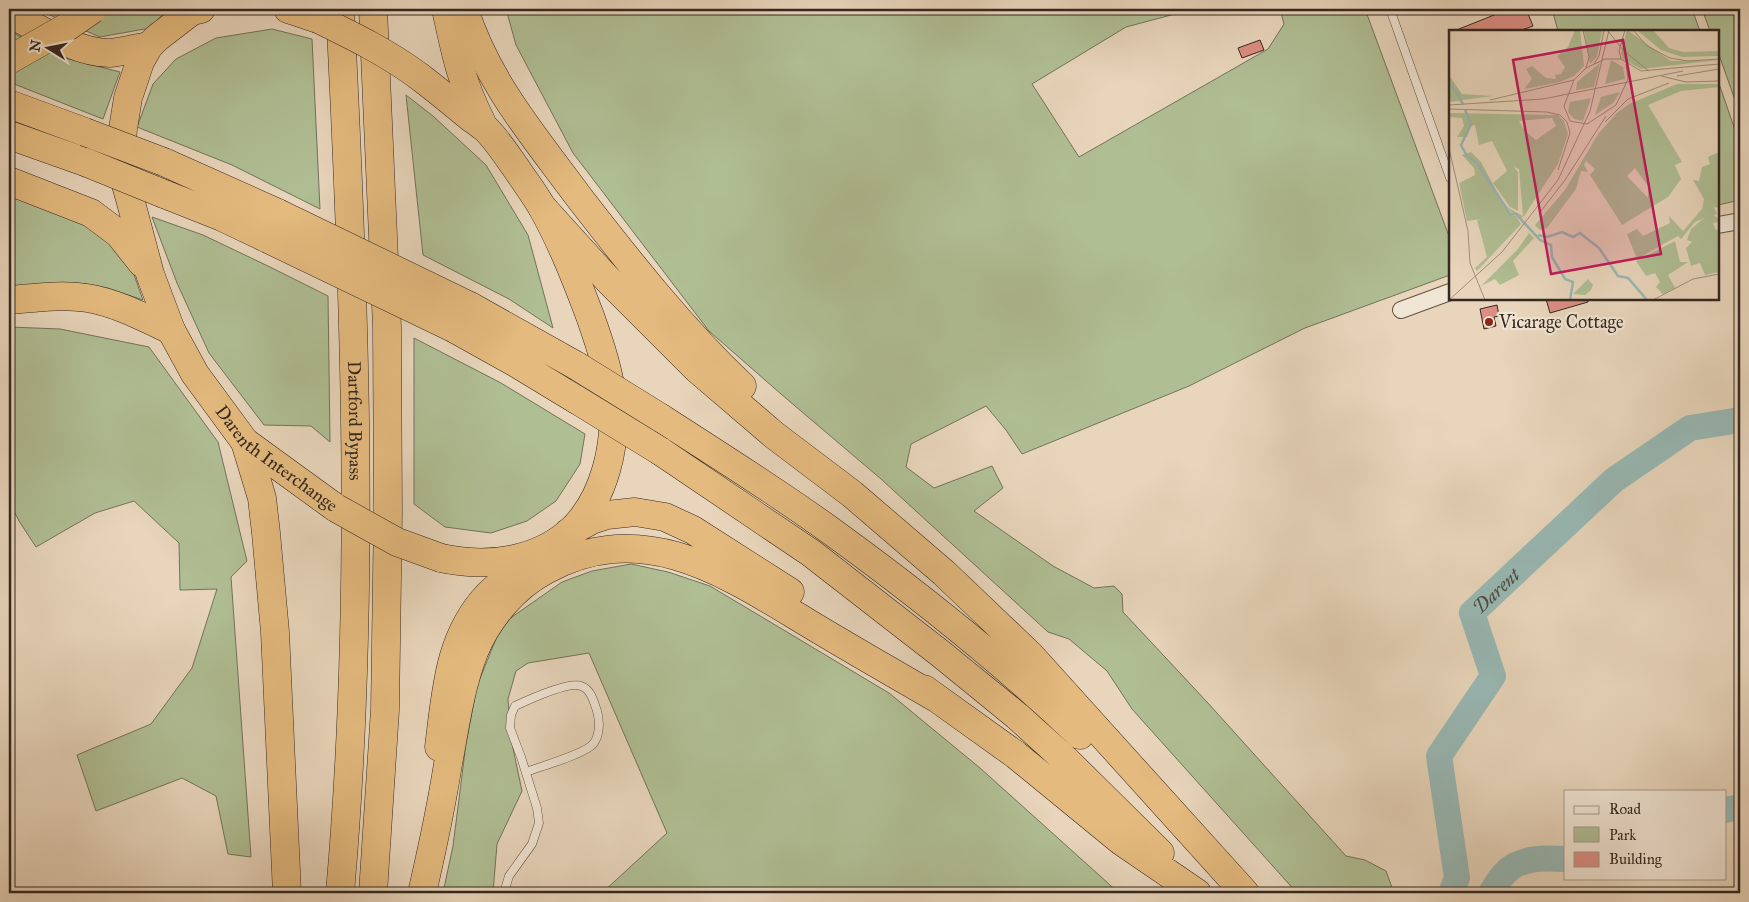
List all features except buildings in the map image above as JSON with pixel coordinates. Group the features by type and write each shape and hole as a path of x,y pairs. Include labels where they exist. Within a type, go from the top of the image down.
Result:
{"highway":[{"path":"9,60 93,9"},
{"name":"Darenth Interchange","path":"196,9 148,46 140,62 128,98 124,114 121,152 124,174 150,274 170,330 195,374 245,442 336,508 397,542 441,558 459,562 490,563 510,560 542,550 568,533 582,519 600,487 612,440 613,403 603,357 572,269 542,207 502,148 486,129 400,62 384,53 329,14 288,9"},
{"name":"Dartford Bypass","path":"373,9 387,309 388,492 388,595 384,710 373,893"},
{"path":"446,9 459,69 467,93 486,129"},
{"path":"464,9 483,58 500,89 529,131 608,235 655,292 732,377 812,452 852,494"},
{"path":"9,13 69,43 96,51 110,52 148,46"},
{"name":"Dartford Bypass","path":"329,14 352,274 356,404 351,715 340,893"},
{"path":"9,104 164,162 278,213 470,306 577,366 661,418 831,531 971,639 1041,698 1237,884"},
{"path":"9,135 86,162 222,218 455,329 516,363 660,451 811,553 964,672 1069,763 1199,893"},
{"path":"9,181 90,213 119,234 150,274"},
{"path":"542,207 610,282 698,369 774,435 852,494 944,573 1030,656 1237,884"},
{"path":"9,300 52,297 86,298 131,311 170,330"},
{"path":"245,442 262,498 275,632 286,893"},
{"path":"568,533 592,520 619,513 652,514 678,522 732,554 868,646 1016,755 1121,841 1199,893"},
{"path":"422,893 440,813 459,704 474,651 492,618 514,593 538,574 570,559 597,551 624,548 649,549 664,552 721,573 938,699"},
{"path":"422,893 447,687 457,644 471,617 487,596 542,550"}],"street":[{"path":"1719,225 1740,221"},
{"path":"1401,310 1449,292"}],"lane":[{"path":"1390,9 1449,175"},
{"path":"504,893 509,876 532,844 539,823 537,808 510,728 511,714 515,706 547,693 574,685 583,686 591,694 599,718 599,732 593,744 582,751 526,772"}],"green space":[{"path":"36,9 168,9 150,28 100,37"},
{"path":"506,9 1212,9 1190,10 1126,27 1032,84 1079,157 1268,49 1284,24 1280,9 1365,9 1449,236 1449,275 1305,328 1189,386 1022,454 1006,430 986,406 911,444 906,467 934,488 992,466 1003,488 974,511 1053,566 1094,588 1114,586 1122,594 1123,612 1346,856 1365,860 1386,871 1394,893 1297,893 1132,709 1107,671 1069,639 1048,632 881,479 709,331 573,153 516,45"},
{"path":"1552,9 1692,9 1700,30 1558,30"},
{"path":"1702,9 1740,9 1740,114 1719,55 1719,30 1710,30"},
{"path":"272,29 312,39 320,209 232,165 137,127 153,84 176,59 216,38"},
{"path":"9,31 65,58 120,72 103,119 9,82"},
{"path":"1719,84 1740,144 1740,200 1719,205"},
{"path":"406,95 433,116 486,165 528,235 553,328 509,299 423,255"},
{"path":"9,194 89,224 126,252 143,300 108,288 85,284 9,289"},
{"path":"152,217 203,235 328,296 330,442 311,426 264,425 209,353 177,283"},
{"path":"9,327 60,329 149,347 218,442 247,561 231,577 251,857 228,854 216,796 182,778 96,811 77,755 151,724 192,668 217,589 180,590 179,543 134,501 95,513 36,547 9,501"},
{"path":"414,338 501,383 585,434 580,464 556,501 527,521 491,533 445,527 414,504"},
{"path":"631,564 668,572 710,586 889,693 980,768 1119,893 602,893 667,833 589,653 528,663 516,671 508,699 511,739 522,791 497,844 493,893 443,893 453,846 466,744 477,686 502,624 562,582 592,571"}],"waterway":[{"name":"Darent","path":"1451,893 1457,878 1439,756 1493,676 1472,613 1614,480 1690,428 1740,420"},
{"name":"Darent","path":"1726,810 1740,807"},
{"name":"Darent","path":"1491,893 1503,875 1517,864 1541,859 1564,859"}],"place":[{"name":"Vicarage Cottage","path":"1489,322"}]}
